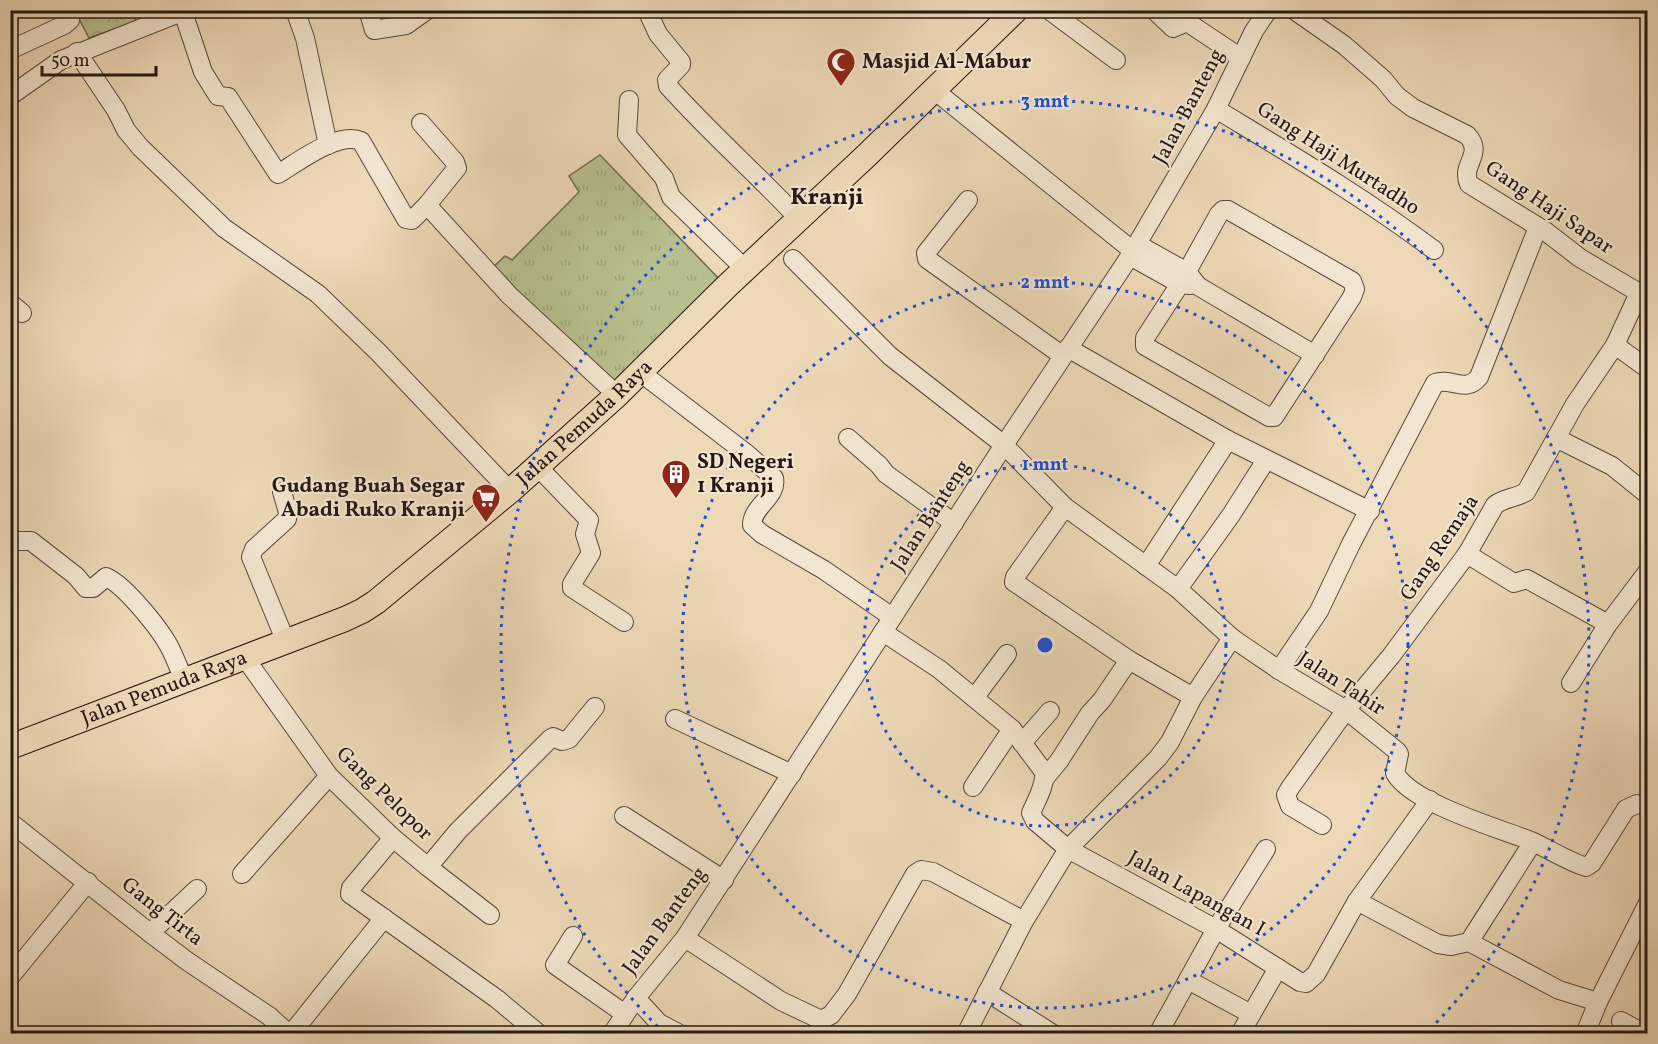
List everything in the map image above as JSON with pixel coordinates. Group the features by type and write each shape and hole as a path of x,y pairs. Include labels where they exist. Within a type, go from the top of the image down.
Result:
{"main road":[{"name":"Jalan Pemuda Raya","path":"10,747 362,611 510,491 617,395 1016,10"}],"street":[{"path":"10,50 64,25 70,20 68,10"},
{"path":"296,10 305,38 328,144"},
{"path":"368,10 374,30 406,25 427,10"},
{"path":"647,10 658,34 681,62 681,65 667,80 668,86 700,122 749,166 799,219"},
{"path":"1049,10 1116,60"},
{"path":"1154,10 1173,28 1187,22 1240,58"},
{"name":"Jalan Banteng","path":"612,1034 636,998 685,938 724,880 1004,445 1133,250 1216,109 1254,31 1268,10"},
{"name":"Gang Haji Sapar","path":"1294,10 1344,45 1383,79 1397,96 1413,108 1467,135 1474,142 1475,150 1466,172 1469,184 1538,227 1580,258 1643,296"},
{"path":"10,96 61,60 141,19 185,11 203,72 218,96 228,97 278,174 328,144 357,139 361,141 408,220 412,220 428,205 457,168 455,162 422,123"},
{"path":"77,52 116,110 126,130 140,147 224,228 318,294 379,353 510,491"},
{"path":"934,90 1133,250 1316,355"},
{"path":"629,100 627,135 664,178 671,197 745,269"},
{"name":"Gang Haji Murtadho","path":"1216,109 1343,186 1434,250"},
{"path":"968,200 926,253 927,259 1065,352 1266,460 1283,466 1370,510"},
{"path":"428,205 509,295 617,395"},
{"path":"1223,210 1228,210 1353,281 1355,289 1316,355 1277,414 1269,417 1145,346 1145,338 1188,281 1219,214 1223,210"},
{"path":"1279,670 1319,611 1435,383 1440,381 1461,386 1469,385 1479,377 1538,227"},
{"name":"Jalan Tahir","path":"793,259 890,356 1004,445 1065,507 1178,589 1232,638 1279,670 1346,710 1397,751 1399,754 1396,776 1410,789 1469,818 1533,842 1586,867 1592,863 1626,809 1637,804 1647,806"},
{"name":"Gang Remaja","path":"1322,825 1290,806 1286,795 1290,788 1346,710 1391,656 1467,554 1495,504 1526,492 1575,404 1615,345 1643,296"},
{"path":"1615,345 1647,369"},
{"path":"640,372 747,454 774,478 776,483 774,489 753,517 752,525 762,534 824,570 975,697 1017,736 1044,772 1045,778"},
{"path":"848,438 886,474 954,523"},
{"path":"1556,438 1612,466 1647,495"},
{"path":"1146,566 1228,440"},
{"path":"1178,589 1231,515 1266,460"},
{"path":"537,466 589,520 585,534 591,553 572,584 572,588 624,622"},
{"path":"282,492 288,512 287,519 254,549 251,557 286,642"},
{"path":"1065,507 1015,577 1014,582 1129,660 1193,697"},
{"path":"10,538 17,541 31,541 76,576 87,588 93,588 106,577 120,586 156,626 171,650 184,681"},
{"path":"1467,554 1514,583 1527,579 1608,624"},
{"path":"1571,683 1608,624 1647,571"},
{"path":"966,1034 1024,921 1068,849 1158,758 1170,742 1193,697 1232,638"},
{"path":"975,697 1007,654"},
{"name":"Gang Pelopor","path":"245,657 329,776 393,838 490,915"},
{"path":"1045,778 1129,660"},
{"path":"428,867 458,831 549,739 554,737 562,741 569,739 596,707"},
{"path":"973,787 1017,736 1050,711"},
{"path":"675,719 792,774"},
{"path":"242,874 329,776"},
{"name":"Jalan Lapangan I","path":"1045,778 1031,813 1032,819 1068,849 1216,929 1300,982 1306,983 1316,974 1357,901"},
{"path":"1431,800 1357,901 1438,944 1451,946 1469,942 1559,990 1598,1002"},
{"path":"624,816 724,880"},
{"name":"Gang Tirta","path":"10,822 150,933 269,1016 290,1034"},
{"path":"393,838 350,891 350,894 496,999 539,1034"},
{"path":"1469,942 1533,842"},
{"path":"1158,1034 1216,929 1266,849"},
{"path":"685,938 781,1001 821,1020 831,1015 847,994 915,874 921,870 933,873 1024,921"},
{"path":"10,977 88,882"},
{"path":"150,933 197,889"},
{"path":"1585,1034 1598,1002 1647,903"},
{"path":"290,1034 384,918"},
{"path":"573,936 555,966 625,1014"},
{"path":"1240,1034 1278,968"},
{"path":"1188,980 1251,1014"},
{"path":"987,992 1053,1034"},
{"path":"636,998 659,1023 680,1034"},
{"path":"1621,1021 1645,1034"}],"green space":[{"path":"75,11 131,11 136,21 89,38"},
{"path":"600,155 723,283 616,388 491,269 505,256 512,260 579,192 569,176"}],"place":[{"name":"Masjid Al-Mabur","path":"841,88"},
{"name":"SD Negeri 1 Kranji","path":"676,500"},
{"name":"Gudang Buah Segar Abadi Ruko Kranji","path":"486,524"}],"district":[{"name":"Kranji","path":"827,198"}]}
